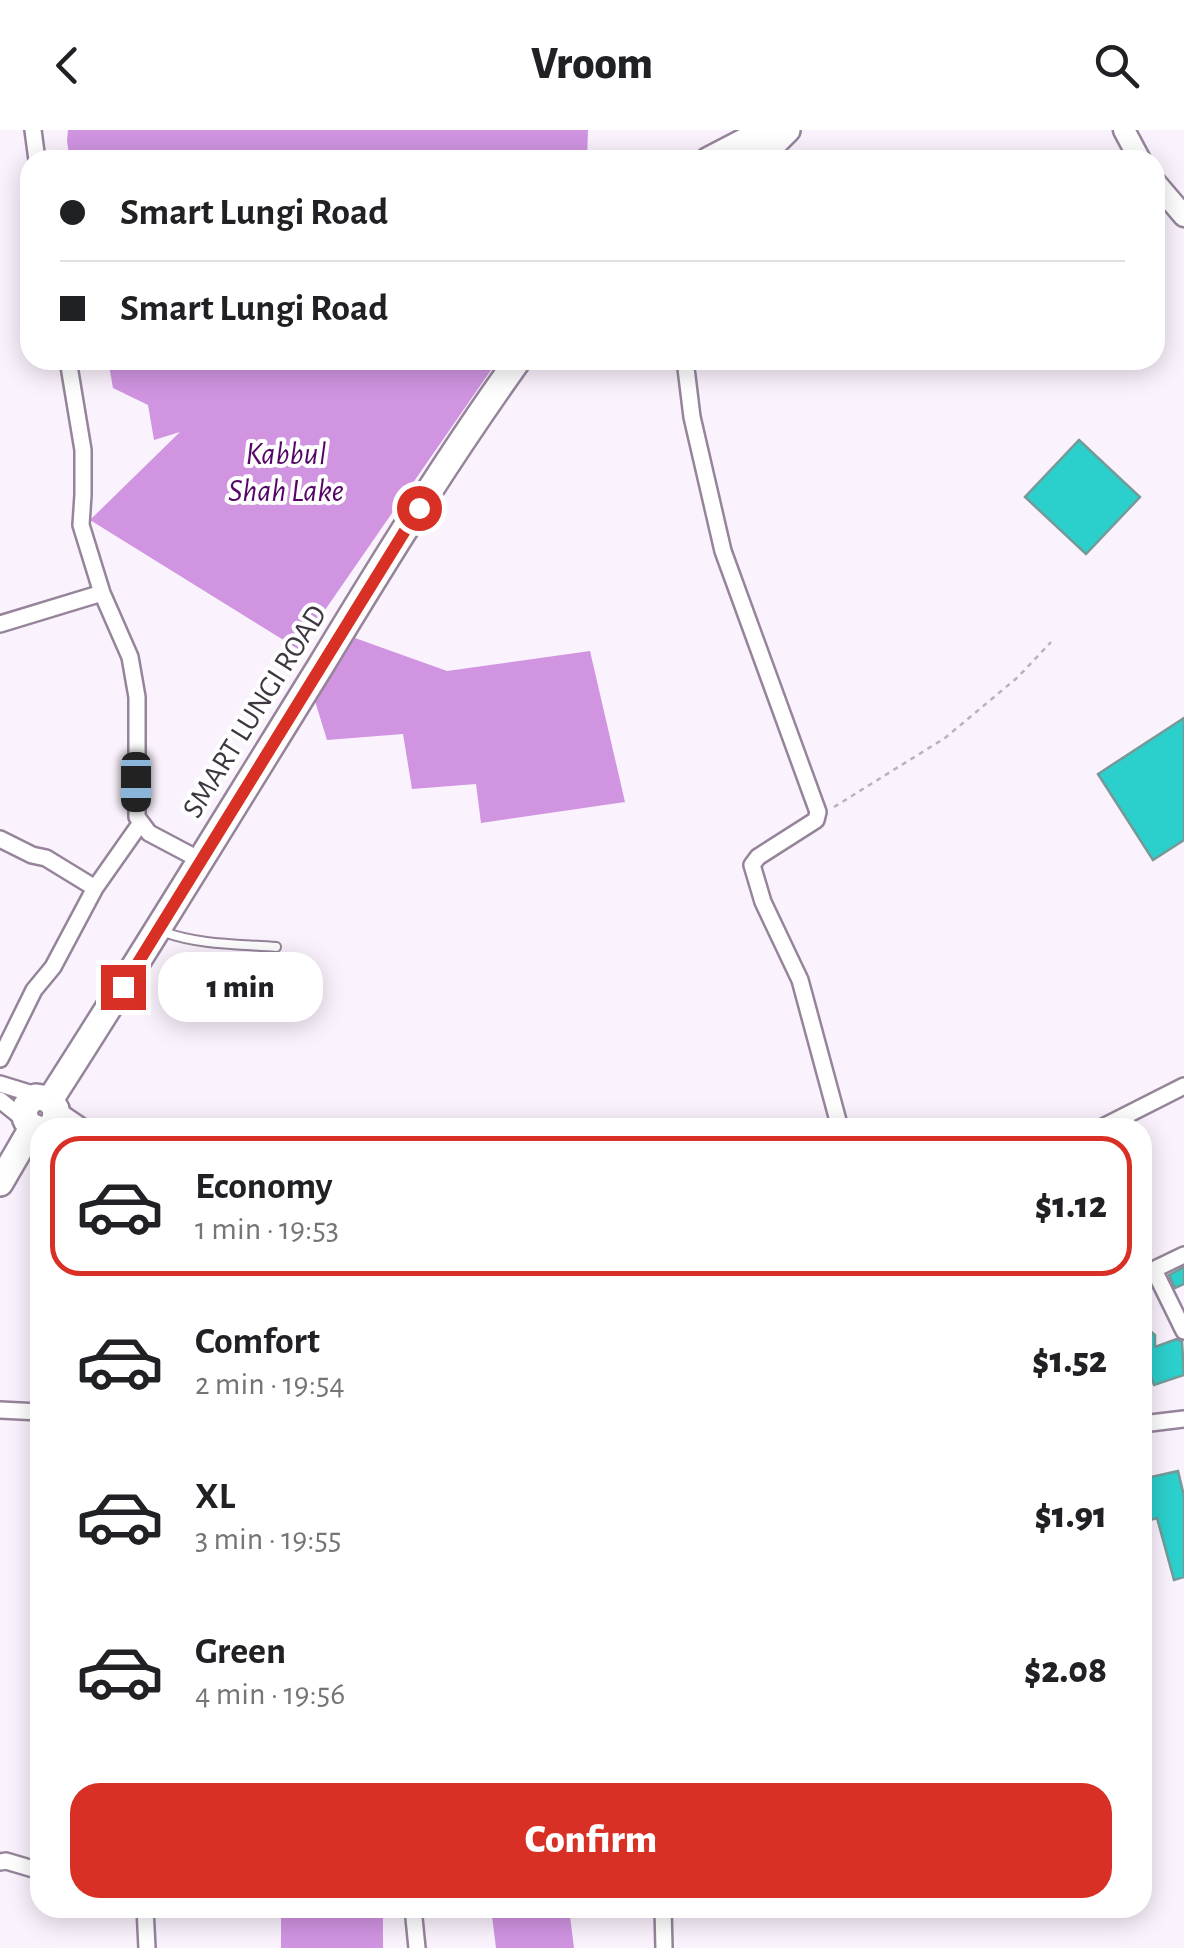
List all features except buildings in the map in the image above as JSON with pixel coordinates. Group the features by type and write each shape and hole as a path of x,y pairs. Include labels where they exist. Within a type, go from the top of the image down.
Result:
{"main road":[{"path":"728,150 766,130"},
{"path":"766,150 787,130"},
{"name":"SMART LUNGI ROAD","path":"42,1116 377,574 511,370"},
{"name":"SMART LUNGI ROAD","path":"0,1183 30,1135"}],"street":[{"path":"1165,194 1184,216"},
{"path":"70,370 83,450 80,524 102,593 130,657 137,697 136,811 140,824 160,840 200,860"},
{"path":"686,370 692,417 723,550 816,805 818,817 755,858 752,865 763,902 800,980 837,1118"},
{"path":"0,624 102,593"},
{"path":"0,1059 34,990 54,968 95,888 140,824"},
{"path":"0,839 46,858 95,888"},
{"path":"0,1084 42,1116"},
{"path":"1122,1118 1184,1086"},
{"path":"0,1100 42,1116"},
{"path":"1184,1255 1157,1268 1156,1274 1184,1332"},
{"path":"0,1410 30,1412"},
{"path":"1152,1423 1184,1419"},
{"path":"0,1862 30,1868"},
{"path":"146,1918 147,1948"},
{"path":"414,1918 417,1948"},
{"path":"663,1918 664,1948"}],"lane":[{"path":"160,930 203,942 276,947"}],"path":[{"path":"818,817 945,738 1018,677 1051,642"}],"water":[{"path":"68,130 588,130 587,150 68,150"},
{"name":"Kabbul Shah Lake","path":"110,370 491,370 298,649 90,520 180,432 154,440 148,405 113,388"},
{"path":"355,638 447,671 590,651 625,802 481,823 476,784 412,789 403,734 327,740 315,701"},
{"path":"281,1918 383,1918 383,1948 281,1948"},
{"path":"492,1918 570,1918 574,1948 496,1948"}],"route":[{"path":"123,987 419,508"}]}
